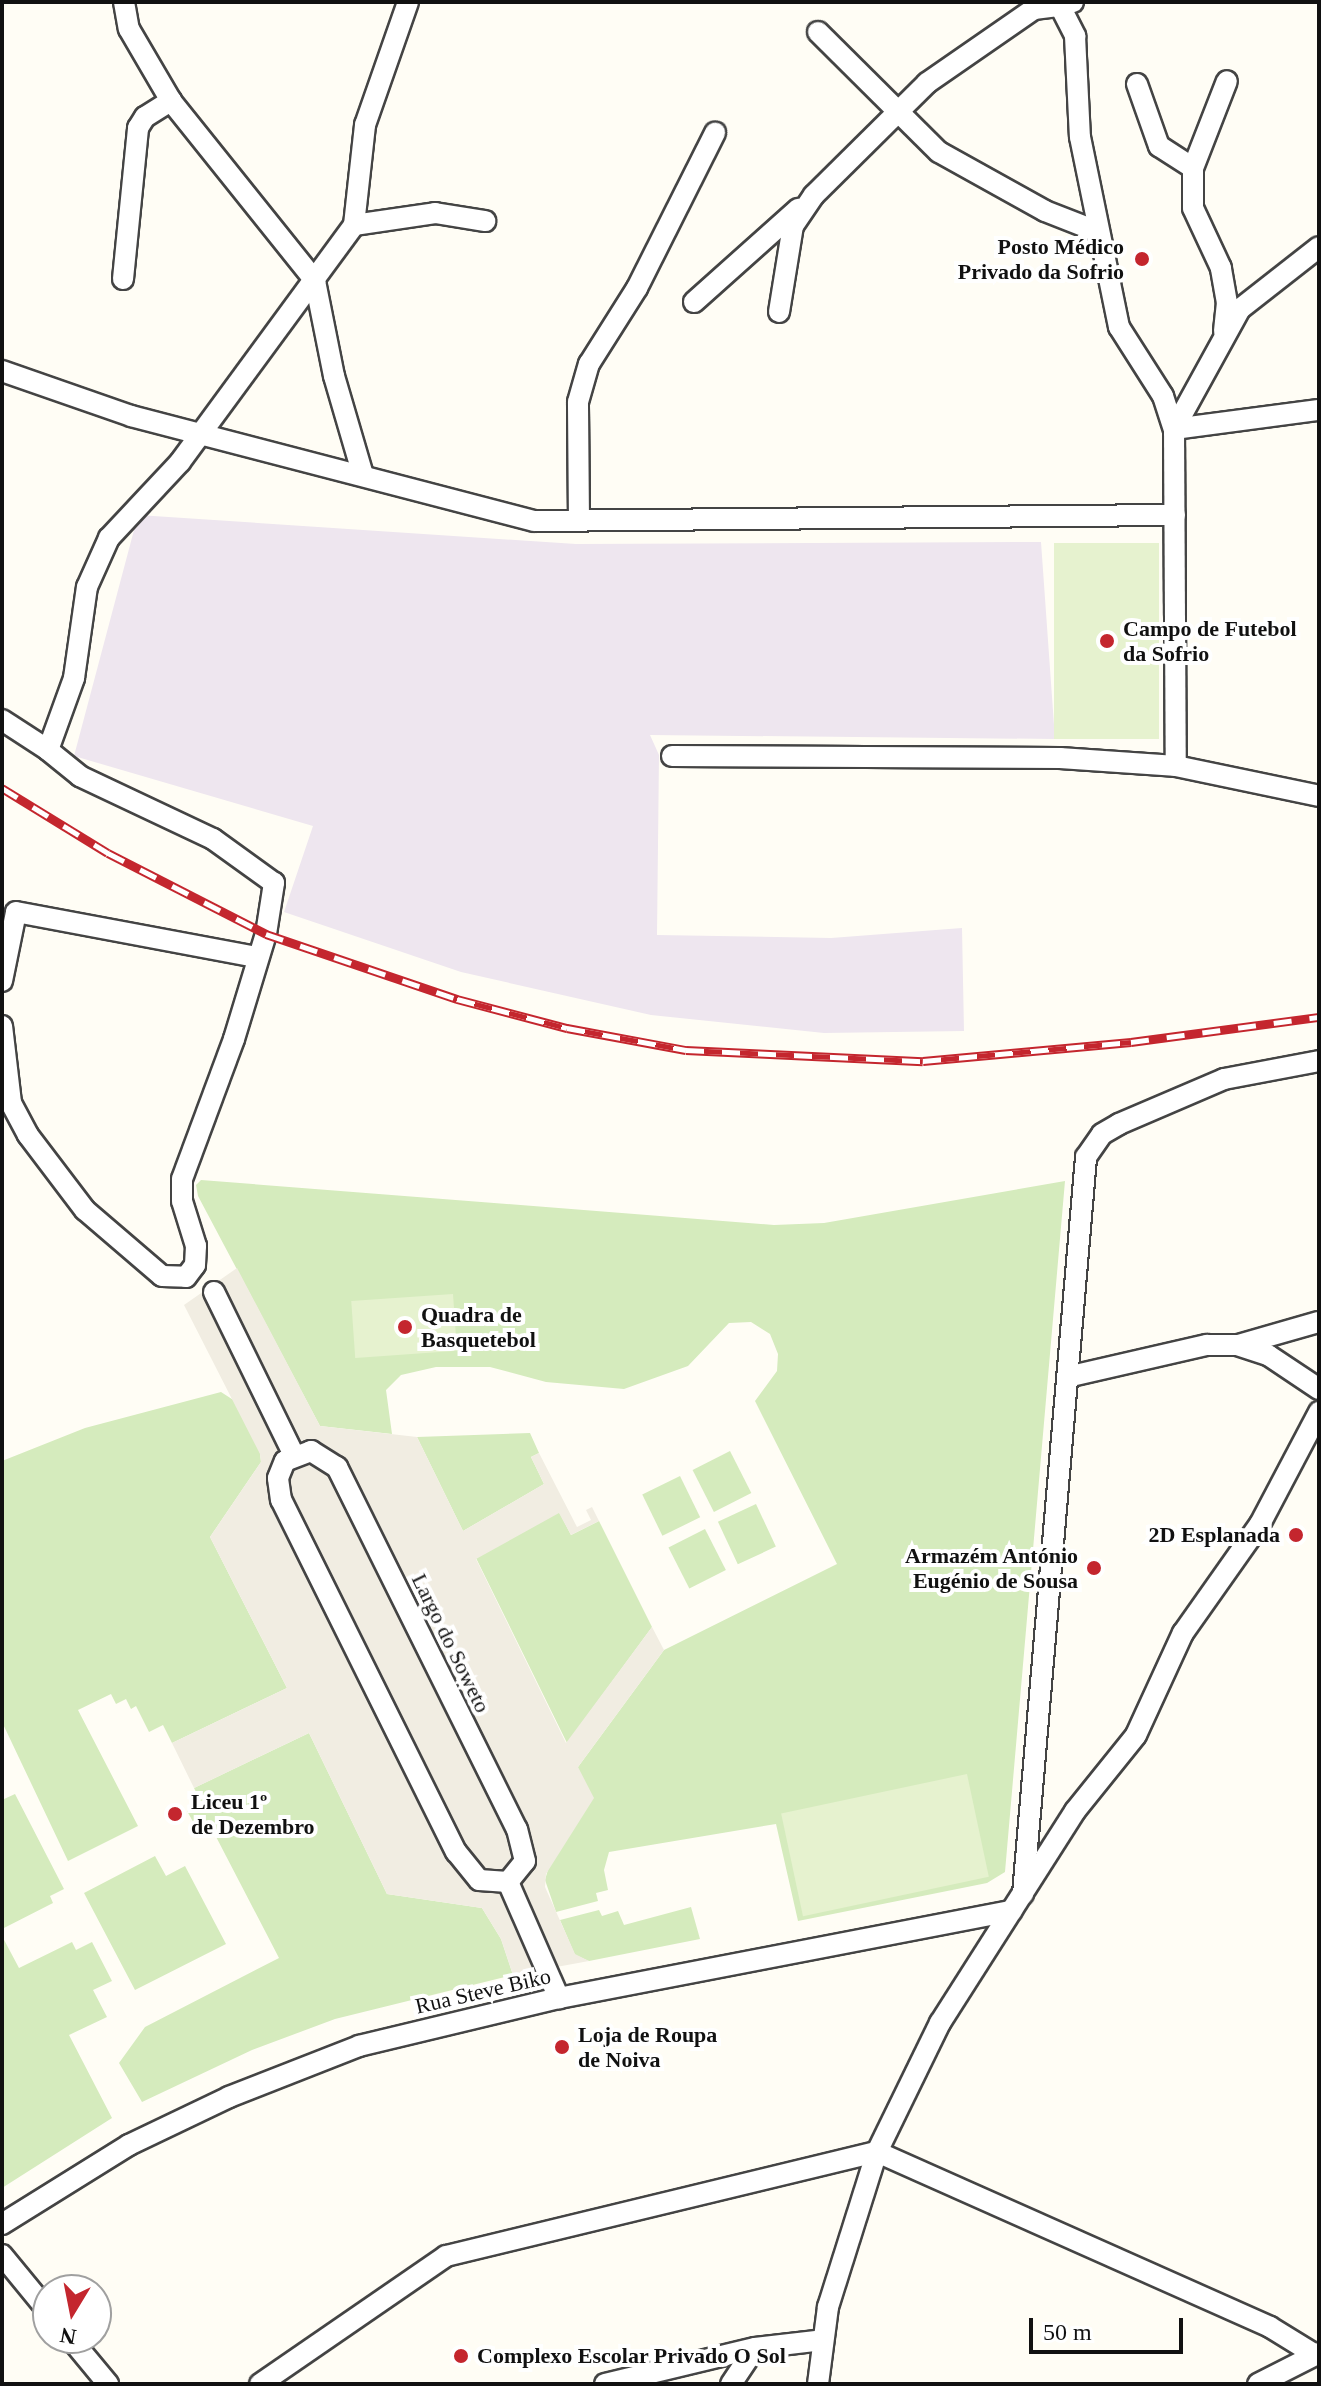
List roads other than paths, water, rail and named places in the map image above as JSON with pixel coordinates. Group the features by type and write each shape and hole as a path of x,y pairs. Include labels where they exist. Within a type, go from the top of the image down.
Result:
{"street":[{"path":"124,2 129,29 171,101 315,281 363,475"},
{"path":"48,750 74,678 87,587 109,538 180,462 198,433 315,281 354,225 365,125 408,2"},
{"path":"694,302 814,195 927,83 1034,9 1064,3 1075,36 1080,137 1119,327 1163,396 1174,429 1176,766"},
{"path":"818,32 897,116 939,152 1045,211 1099,232"},
{"path":"1224,331 1221,268 1193,208 1193,168 1227,81"},
{"path":"1137,84 1159,146 1193,168"},
{"path":"123,279 138,128 145,117 171,101"},
{"path":"579,521 578,402 589,364 637,288 715,133"},
{"path":"779,312 793,226 814,195"},
{"path":"354,225 435,213 485,221"},
{"path":"1174,429 1224,331 1240,309 1319,247"},
{"path":"2,371 131,416 363,475 487,512 579,521 1175,515"},
{"path":"1174,429 1319,410"},
{"path":"2,720 48,750 80,776 213,839 274,883 257,957 226,1062 182,1179 182,1201 196,1246 195,1265 186,1277 162,1276 96,1220 28,1135 11,1103 2,1026"},
{"path":"672,756 1060,758 1176,766 1319,796"},
{"path":"2,981 9,906 257,957"},
{"path":"1018,1904 1086,1157 1102,1134 1224,1079 1319,1061"},
{"path":"214,1292 294,1455 278,1478 281,1500 456,1852 479,1880 508,1882 559,1998"},
{"path":"1067,1377 1207,1345 1237,1345 1319,1322"},
{"path":"1237,1345 1268,1355 1319,1389"},
{"path":"818,2384 823,2340 877,2152 961,1985 1018,1904 1075,1811 1136,1735 1183,1633 1260,1524 1319,1412"},
{"name":"Largo do Soweto","path":"294,1455 311,1451 337,1467 524,1845 525,1861 508,1882"},
{"name":"Rua Steve Biko","path":"2,2224 129,2145 229,2097 359,2046 559,1998 1018,1904"},
{"path":"260,2384 446,2256 877,2152 1270,2327 1317,2354"},
{"path":"2,2255 32,2292"},
{"path":"605,2384 755,2348 823,2340"},
{"path":"731,2384 755,2348"},
{"path":"83,2354 108,2384"},
{"path":"1258,2384 1317,2354"}],"railway":[{"path":"2,788 108,853 266,934 457,999 567,1028 686,1050 923,1061 1131,1042 1319,1017"}],"place":[{"name":"Posto Médico Privado da Sofrio","path":"1142,259"},
{"name":"Campo de Futebol da Sofrio","path":"1107,641"},
{"name":"Quadra de Basquetebol","path":"405,1327"},
{"name":"2D Esplanada","path":"1296,1535"},
{"name":"Armazém António Eugénio de Sousa","path":"1094,1568"},
{"name":"Liceu 1º de Dezembro","path":"175,1814"},
{"name":"Loja de Roupa de Noiva","path":"562,2047"},
{"name":"Complexo Escolar Privado O Sol","path":"461,2356"}]}
